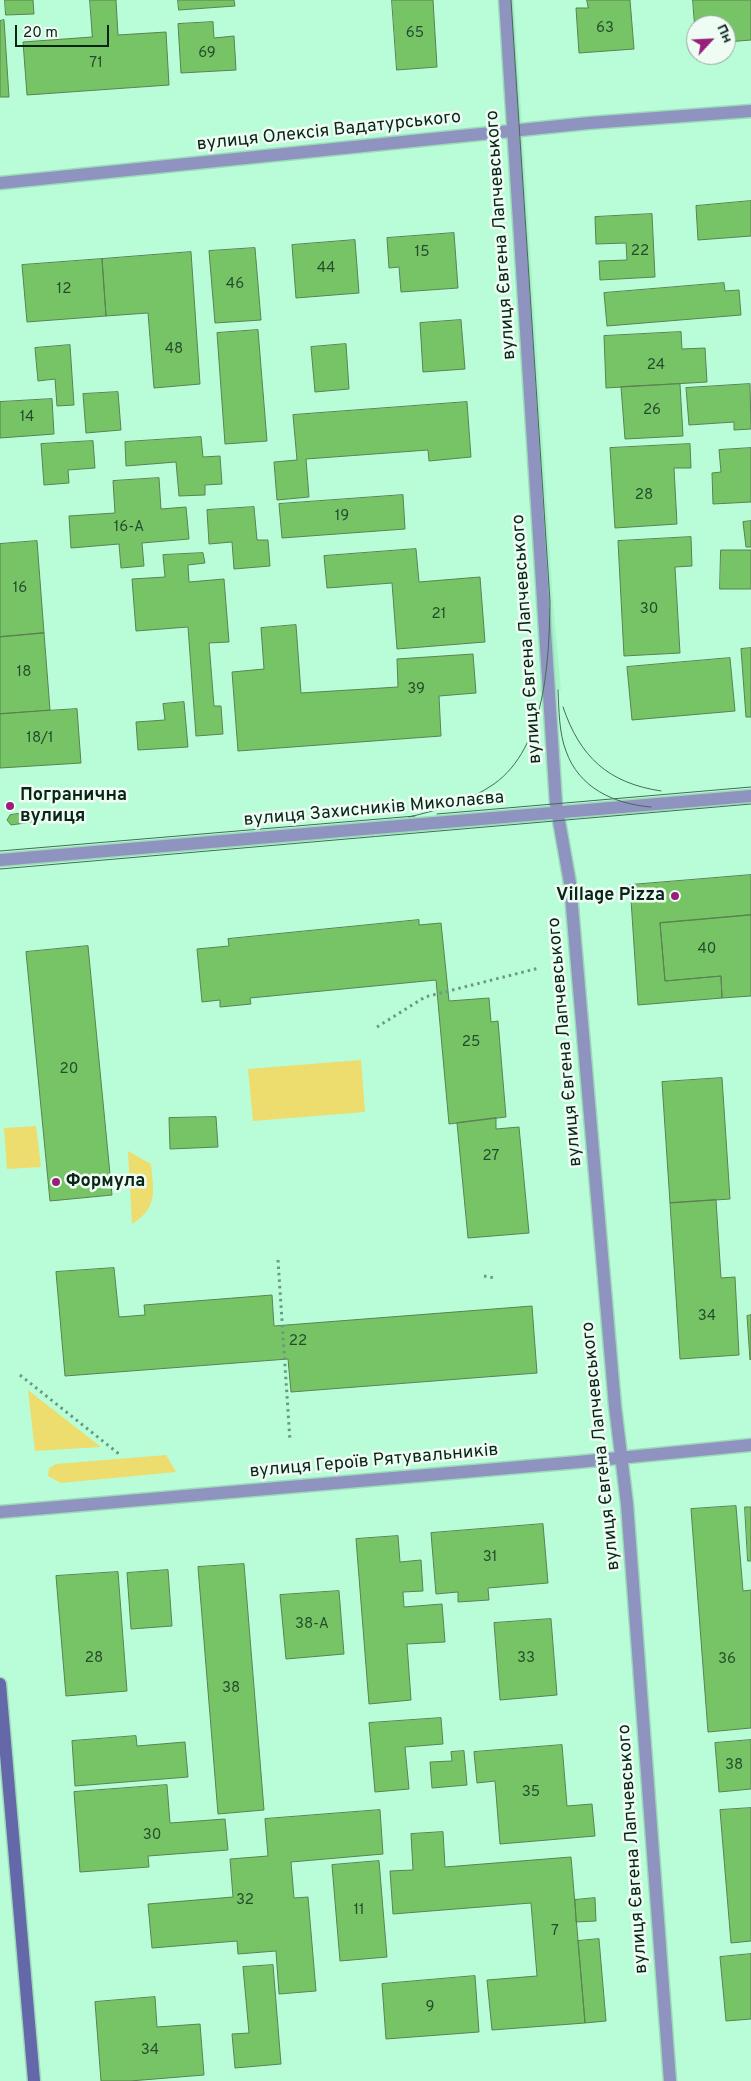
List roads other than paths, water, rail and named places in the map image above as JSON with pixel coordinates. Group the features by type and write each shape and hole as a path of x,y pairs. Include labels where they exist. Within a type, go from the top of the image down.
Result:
{"main road":[{"path":"0,1684 34,2081"}],"street":[{"name":"вулиця Євгена Лапчевського","path":"504,0 557,812 570,883 621,1458 627,1504 670,2081"},
{"name":"вулиця Олексія Вадатурського","path":"0,183 589,123 751,111"},
{"name":"вулиця Захисників Миколаєва","path":"0,860 751,796"},
{"name":"вулиця Героїв Рятувальників","path":"0,1512 751,1445"}],"tram line":[{"path":"409,817 442,808 474,796 494,784 511,768 525,748 534,725 546,675 550,602 511,0"},
{"path":"558,690 562,737 572,764 580,775 589,784 611,798 651,807"},
{"path":"563,707 578,740 598,765 626,782 661,791"},
{"path":"437,814 751,787"},
{"path":"0,869 751,804"},
{"path":"0,851 415,816"}],"place":[{"name":"Погранична вулиця","path":"10,806"},
{"name":"Village Pizza","path":"675,896"},
{"name":"Формула","path":"56,1182"}]}
